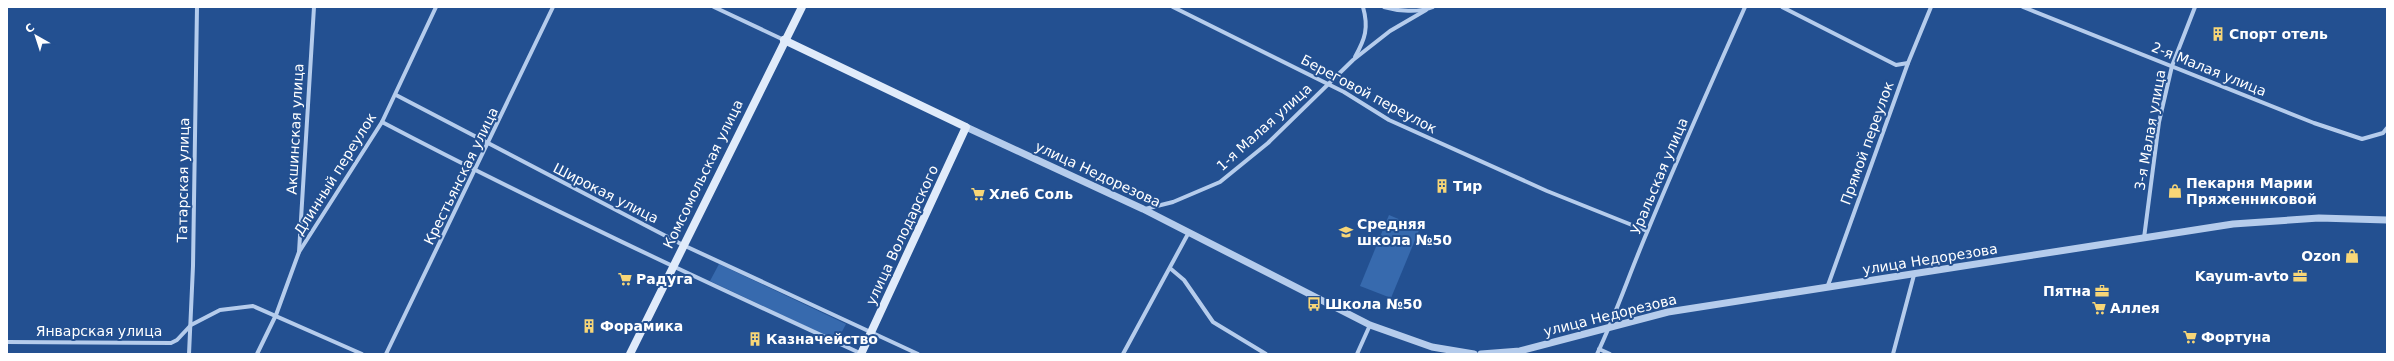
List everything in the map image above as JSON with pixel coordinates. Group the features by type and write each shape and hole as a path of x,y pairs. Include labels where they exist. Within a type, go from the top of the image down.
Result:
{"main road":[{"name":"Комсомольская улица","path":"630,354 784,40 802,7"},
{"name":"улица Недорезова","path":"784,40 966,127"},
{"name":"улица Володарского","path":"862,354 966,127"}],"street":[{"name":"Татарская улица","path":"189,354 191,325 197,7"},
{"name":"Акшинская улица","path":"299,252 314,7"},
{"name":"Длинный переулок","path":"257,354 276,315 299,252 382,122 436,7"},
{"name":"Крестьянская улица","path":"386,354 488,145 553,7"},
{"name":"улица Недорезова","path":"714,7 784,40"},
{"name":"Береговой переулок","path":"1173,7 1365,104 1396,123 1547,191 1647,231"},
{"path":"1353,60 1365,39 1366,18 1363,7"},
{"path":"1384,7 1395,10 1426,10"},
{"name":"1-я Малая улица","path":"1143,209 1173,202 1220,182 1268,143 1353,60 1390,31 1433,7"},
{"name":"Уральская улица","path":"1597,354 1611,326 1647,231 1745,7"},
{"path":"1782,7 1896,65 1908,64"},
{"name":"Прямой переулок","path":"1826,288 1908,64 1931,7"},
{"name":"2-я Малая улица","path":"2023,7 2362,139 2383,134 2387,128"},
{"name":"3-я Малая улица","path":"2144,238 2159,122 2172,66 2195,7"},
{"name":"Широкая улица","path":"396,95 488,145 683,245 918,354"},
{"path":"382,122 475,171 672,267 862,354"},
{"name":"улица Недорезова","path":"966,127 1143,209 1291,286 1370,325 1432,347 1474,354"},
{"name":"улица Недорезова","path":"1481,354 1520,351 1668,312 1914,275 2144,238 2254,222 2319,218 2387,220"},
{"path":"1123,354 1171,269 1189,232"},
{"path":"1171,269 1184,280 1213,322 1266,354"},
{"path":"1893,354 1914,275"},
{"name":"Январская улица","path":"7,342 171,343 191,325 220,310 253,306 362,354"},
{"path":"1357,354 1370,325"},
{"path":"1599,349 1610,354"}],"shaded area":[{"path":"1389,215 1420,228 1391,298 1360,286"},
{"path":"719,264 846,324 837,341 710,281"}],"place":[{"name":"Спорт отель","path":"2218,34"},
{"name":"Тир","path":"1442,186"},
{"name":"Пекарня Марии Пряженниковой","path":"2175,191"},
{"name":"Хлеб Соль","path":"978,194"},
{"name":"Средняя школа №50","path":"1346,232"},
{"name":"Ozon","path":"2352,256"},
{"name":"Kayum-avto","path":"2300,276"},
{"name":"Радуга","path":"625,279"},
{"name":"Пятна","path":"2102,291"},
{"name":"Школа №50","path":"1314,304"},
{"name":"Аллея","path":"2099,308"},
{"name":"Форамика","path":"589,326"},
{"name":"Фортуна","path":"2190,337"},
{"name":"Казначейство","path":"755,339"}]}
